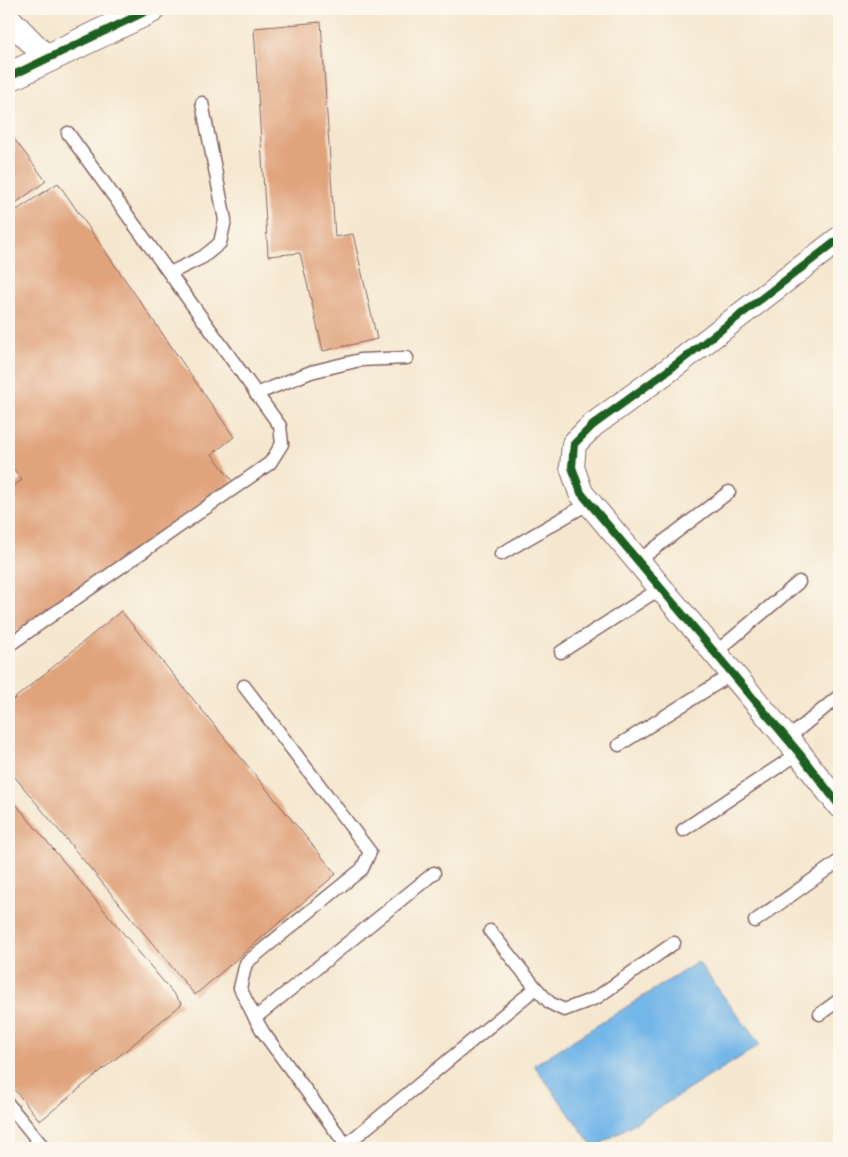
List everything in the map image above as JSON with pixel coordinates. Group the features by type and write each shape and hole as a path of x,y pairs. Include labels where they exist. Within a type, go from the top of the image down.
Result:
{"street":[{"path":"9,77 151,9"},
{"path":"9,19 47,58"},
{"path":"839,239 670,369 593,425 574,444 572,468 581,493 793,746 839,805"}],"lane":[{"path":"170,273 203,257 220,243 225,220 202,103"},
{"path":"9,645 270,464 282,444 280,426 68,133"},
{"path":"256,394 311,372 360,360 407,358"},
{"path":"638,561 729,492"},
{"path":"501,554 589,503"},
{"path":"715,653 800,582"},
{"path":"561,652 661,588"},
{"path":"619,745 732,674"},
{"path":"244,686 370,852 362,869 246,963 240,988 263,1032 344,1147 536,988"},
{"path":"683,830 793,746 839,696"},
{"path":"755,921 839,862"},
{"path":"255,1018 434,873"},
{"path":"490,931 550,1003 564,1010 596,998 674,943"},
{"path":"820,1014 839,1000"},
{"path":"9,1106 44,1148"}],"water":[{"path":"698,962 760,1045 594,1148 534,1065"}],"building":[{"path":"321,22 335,237 353,234 377,339 323,351 300,253 268,256 254,28"},
{"path":"9,132 46,181 9,208"},
{"path":"58,183 234,437 212,454 233,482 9,637 9,489 22,480 9,463 9,215"},
{"path":"121,611 336,874 195,995 9,770 9,703"},
{"path":"9,796 182,1004 40,1121 9,1083"}],"cycle path":[{"path":"9,77 151,9"},
{"path":"839,239 670,369 593,425 574,444 572,467 581,493 799,753 839,805"}]}
